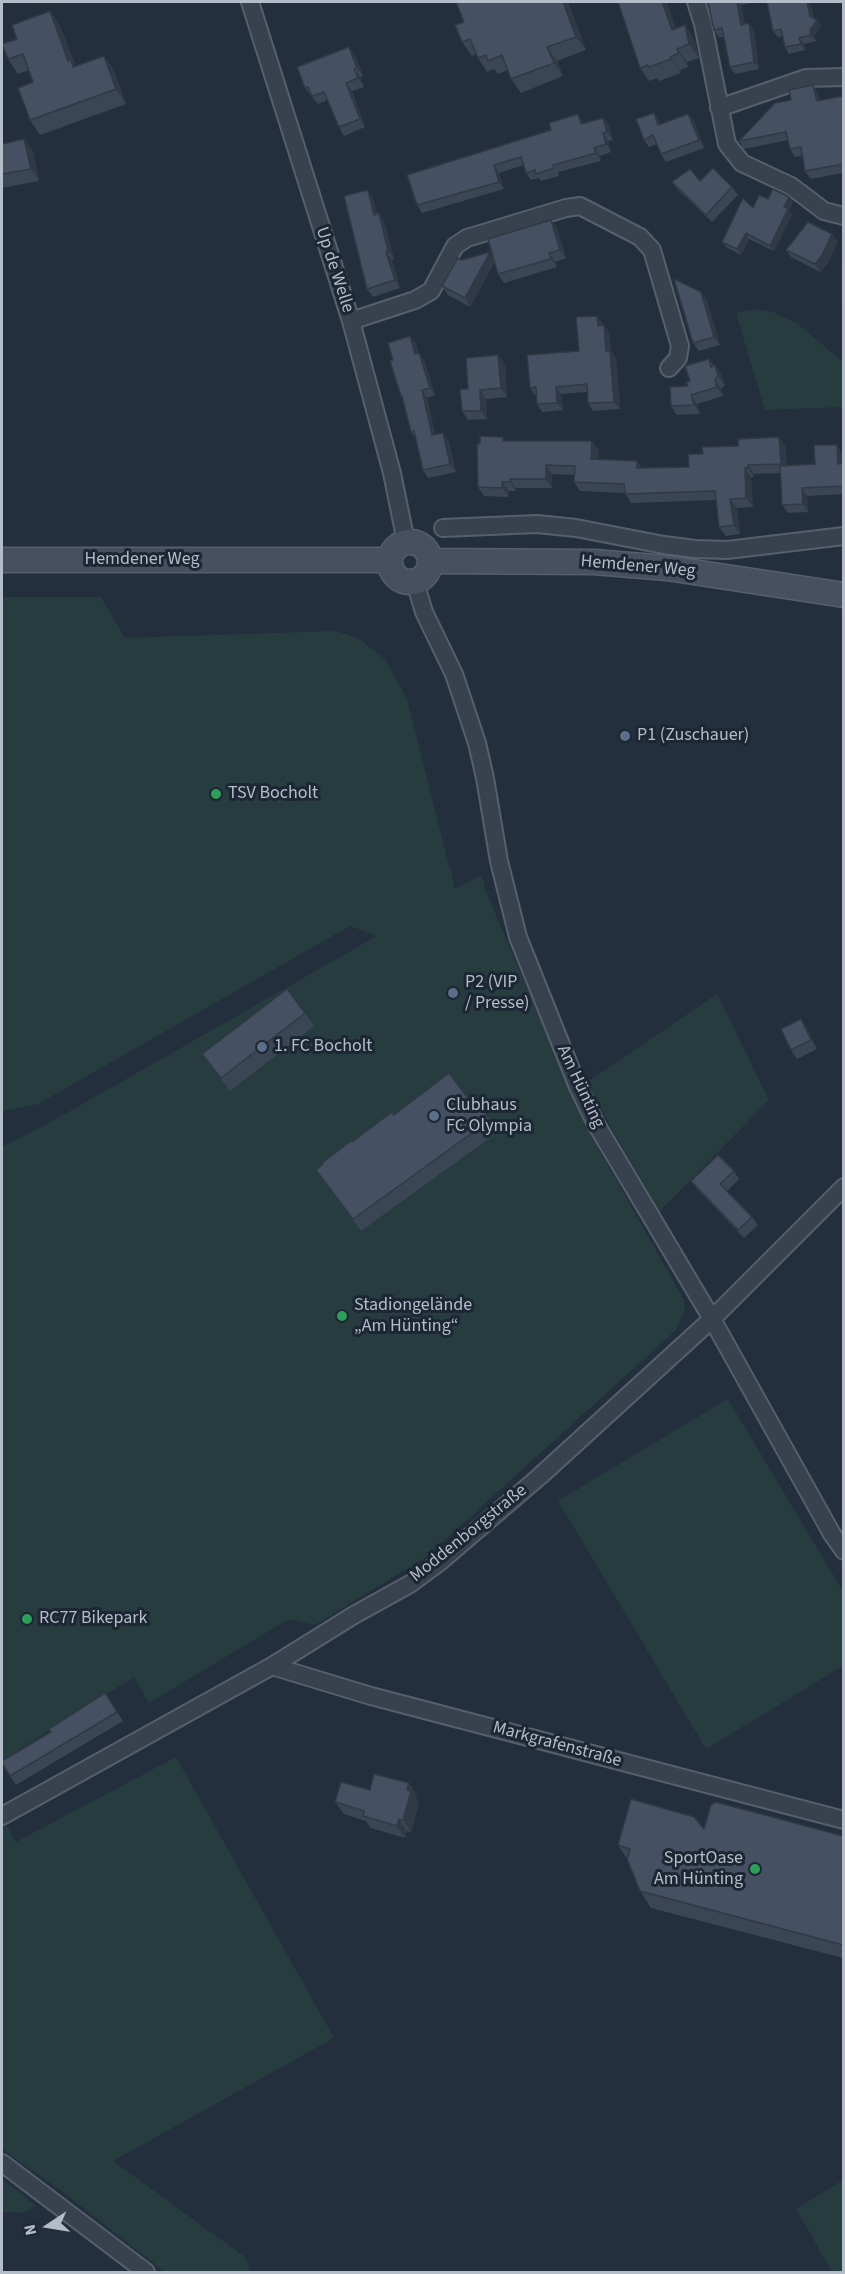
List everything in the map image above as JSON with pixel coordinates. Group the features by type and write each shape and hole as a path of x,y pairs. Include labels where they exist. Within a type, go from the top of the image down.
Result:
{"street":[{"name":"Up de Welle","path":"250,2 351,321 392,473 406,542"},
{"path":"696,2 703,24 727,144 742,163 791,186 824,211 843,216"},
{"path":"719,108 806,78 843,77"},
{"path":"351,321 415,300 431,291 455,246 467,238 566,208 580,206 640,237 652,250 680,346 678,358 669,368"},
{"name":"Hemdener Weg","path":"443,528 537,524 576,528 664,545 727,550 843,536"},
{"path":"406,542 423,546 431,561 428,572 415,582 400,580 390,568 390,555 397,546 406,542"},
{"name":"Hemdener Weg","path":"2,560 390,560"},
{"name":"Hemdener Weg","path":"431,561 594,562 657,567 737,577 843,595"},
{"name":"Am Hünting","path":"415,582 424,612 454,674 477,743 509,906 521,945 578,1087 596,1124 712,1319 843,1551"},
{"name":"Moddenborgstraße","path":"2,1816 272,1666 354,1615 410,1584 441,1561 539,1477 712,1319 843,1186"},
{"name":"Markgrafenstraße","path":"272,1666 371,1696 843,1820"},
{"path":"2,2163 146,2272"}],"green space":[{"path":"755,309 773,312 798,324 843,362 843,407 765,410 736,313"},
{"name":"Stadiongelände „Am Hünting“","path":"2,597 101,597 125,638 335,631 358,638 385,659 407,699 455,889 482,875 486,892 587,1128 684,1300 685,1310 676,1330 426,1557 315,1625 289,1619 149,1703 134,1677 2,1760 2,1147 49,1123 377,936 350,926 38,1104 2,1111"},
{"path":"717,994 769,1100 659,1212 586,1083"},
{"path":"728,1399 843,1591 843,1666 706,1749 558,1501"},
{"path":"176,1757 334,2038 113,2161 245,2257 251,2272 165,2272 60,2190 2,2149 2,1824 5,1822 16,1842"},
{"path":"2,2179 36,2206 22,2213 2,2212"},
{"path":"843,2180 843,2272 832,2272 796,2209"}],"building":[{"path":"456,2 563,2 576,37 547,47 554,63 511,79 502,55 488,61 486,55 478,58 470,39 462,42 455,25 464,22"},
{"path":"618,2 662,2 672,30 685,25 689,44 677,49 679,53 670,57 671,59 640,68"},
{"path":"708,2 737,2 741,25 749,23 754,62 730,67 722,28 714,30"},
{"path":"767,2 807,2 810,16 817,20 810,30 811,35 799,38 801,44 785,47 781,29 773,31"},
{"path":"50,11 68,61 71,60 73,67 104,56 116,89 30,120 18,88 33,82 23,54 8,59 2,44 17,39 12,25"},
{"path":"349,47 357,68 354,69 358,78 346,83 360,119 339,127 324,92 312,96 308,87 305,88 297,67"},
{"path":"813,85 817,101 843,96 843,164 805,171 801,147 790,149 786,132 739,141 775,103 791,100 789,90"},
{"path":"654,113 658,125 688,114 699,140 661,154 653,135 644,140 636,119"},
{"path":"578,114 581,124 603,118 607,132 603,133 606,144 594,148 596,153 553,165 554,168 536,174 535,170 526,173 521,157 494,165 499,182 417,205 407,175 551,130 549,123"},
{"path":"24,139 31,169 2,174 2,144"},
{"path":"713,168 732,187 706,215 672,182 690,169 700,181"},
{"path":"773,189 789,197 784,207 788,209 770,246 746,233 737,249 722,242 743,198 753,208 759,195 768,199"},
{"path":"368,190 374,215 379,213 388,251 386,252 395,280 367,289 344,196"},
{"path":"551,220 560,250 549,253 551,259 498,274 488,239"},
{"path":"808,222 832,234 815,264 786,250"},
{"path":"490,252 465,298 442,286 458,258 462,260"},
{"path":"843,272 843,296 842,296"},
{"path":"674,279 701,292 714,337 693,343"},
{"path":"597,316 598,326 604,325 606,351 610,351 614,402 588,403 587,384 556,387 557,403 537,404 536,387 530,388 527,355 579,351 576,317"},
{"path":"410,336 415,354 419,353 430,388 422,390 432,435 443,433 450,464 423,470 414,431 411,432 390,361 393,360 388,343"},
{"path":"498,355 501,388 480,390 481,411 462,411 460,389 468,389 466,358"},
{"path":"709,359 711,367 715,365 718,376 715,380 717,387 691,395 694,405 671,406 670,387 688,386 686,382 690,381 685,366"},
{"path":"480,436 503,437 503,441 592,441 591,459 637,461 637,468 689,467 688,454 703,454 702,447 738,446 738,439 779,437 781,464 748,465 748,468 745,468 746,498 730,499 734,525 719,527 715,491 625,494 624,484 574,482 575,466 546,465 546,479 510,479 510,482 502,482 502,488 478,487 477,444 480,444"},
{"path":"814,445 837,445 838,464 843,463 843,486 802,488 803,504 782,505 780,466 815,464"},
{"path":"287,989 305,1013 221,1078 202,1054"},
{"path":"801,1019 811,1040 791,1050 781,1029"},
{"path":"449,1073 470,1101 474,1098 490,1120 353,1219 316,1170 351,1141 392,1112 394,1115"},
{"path":"718,1155 734,1171 720,1184 752,1217 738,1230 691,1181"},
{"path":"105,1693 117,1712 10,1776 2,1761 51,1732 49,1729"},
{"path":"374,1774 409,1783 407,1790 411,1791 403,1820 399,1819 397,1826 363,1816 364,1811 335,1802 341,1782 370,1790"},
{"path":"631,1799 694,1817 704,1829 711,1805 716,1802 843,1836 843,1945 640,1891 627,1859 630,1849 618,1845"}],"place":[{"name":"P1 (Zuschauer)","path":"625,736"},
{"name":"TSV Bocholt","path":"216,794"},
{"name":"P2 (VIP / Presse)","path":"453,993"},
{"name":"1. FC Bocholt","path":"262,1047"},
{"name":"Clubhaus FC Olympia","path":"434,1116"},
{"name":"Stadiongelände „Am Hünting“","path":"342,1316"},
{"name":"RC77 Bikepark","path":"27,1619"},
{"name":"SportOase Am Hünting","path":"755,1869"}]}
